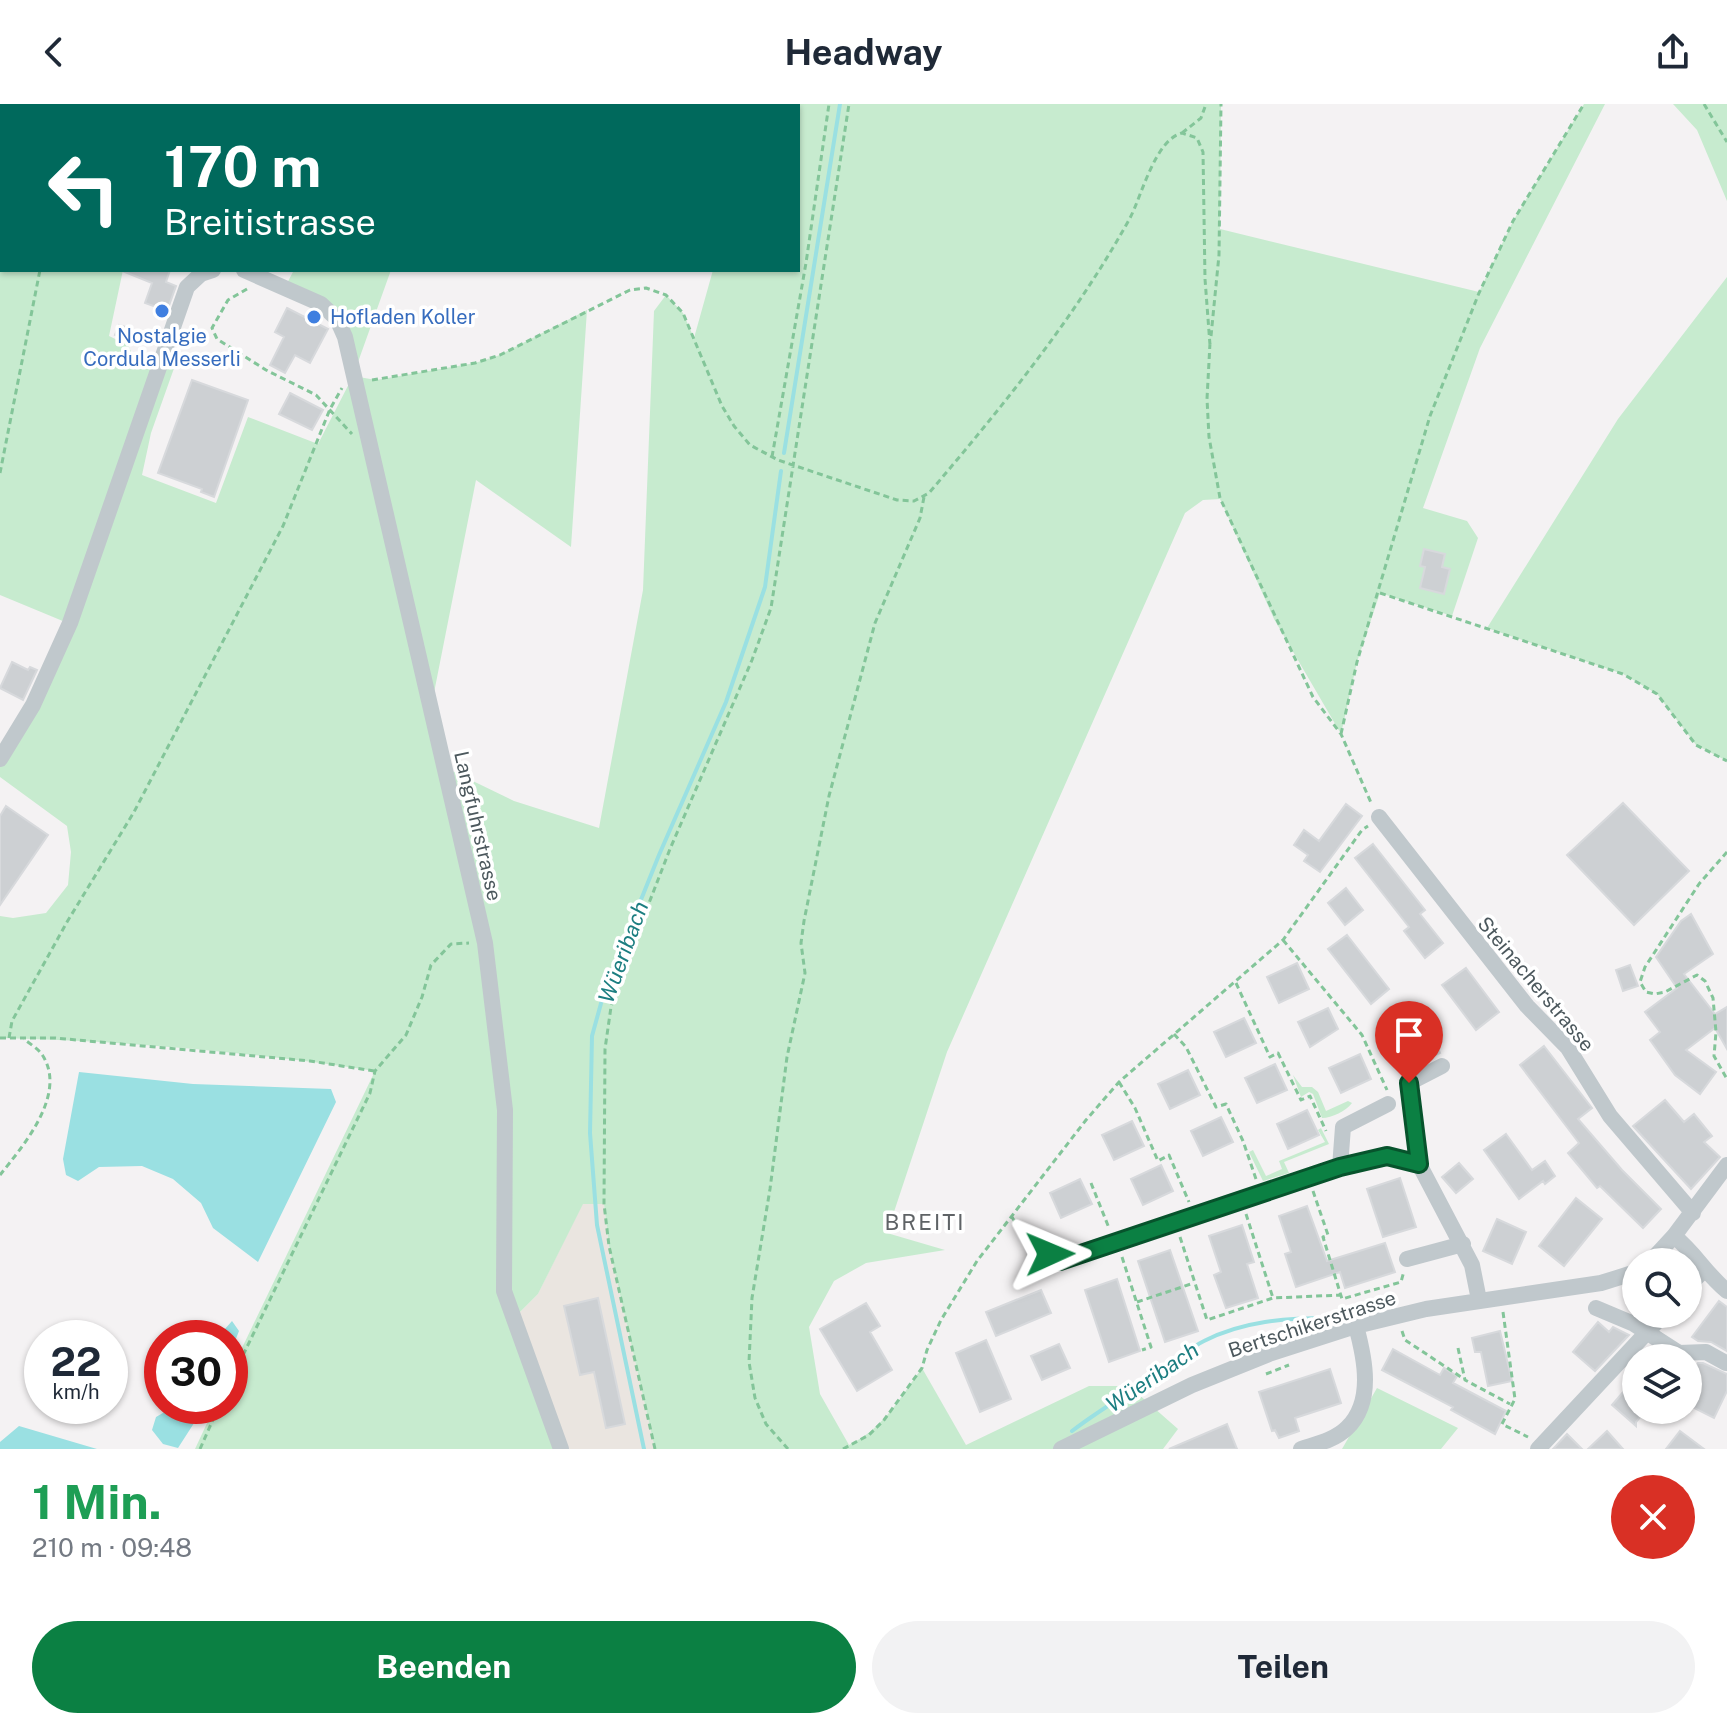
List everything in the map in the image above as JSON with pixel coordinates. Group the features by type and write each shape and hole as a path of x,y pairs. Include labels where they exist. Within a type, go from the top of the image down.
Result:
{"street":[{"path":"0,759 33,705 70,623 183,295 187,287 207,272"},
{"name":"Langfuhrstrasse","path":"250,272 321,304 337,319 345,337 485,943 505,1110 504,1291 561,1449"},
{"name":"Steinacherstrasse","path":"1379,817 1527,1006 1568,1048 1610,1116 1693,1213"},
{"path":"1442,1066 1409,1083 1419,1164 1463,1244 1472,1265 1479,1300"},
{"path":"1340,1167 1343,1127 1388,1104"},
{"path":"1050,1254 1060,1261 1117,1244 1340,1167 1387,1156 1419,1164"},
{"path":"1663,1248 1693,1213 1727,1165"},
{"path":"1674,1236 1694,1252 1705,1269 1727,1291"},
{"path":"1407,1259 1463,1244"},
{"path":"1702,1272 1705,1269"},
{"name":"Bertschikerstrasse","path":"1061,1449 1192,1385 1269,1354 1356,1326 1479,1300 1601,1283 1622,1276"},
{"path":"1596,1308 1634,1324 1679,1353 1706,1352 1726,1363"},
{"path":"1301,1449 1327,1441 1346,1429 1359,1411 1366,1386 1356,1326"},
{"path":"1541,1447 1653,1328"}],"path":[{"path":"772,457 806,263 829,104"},
{"path":"655,1449 609,1246 604,1204 605,1049 611,1007 670,849 752,660 771,608 849,104"},
{"path":"788,1449 766,1424 755,1398 749,1362 752,1298 787,1057 805,973 801,943 822,824 875,623 918,524 924,497 1052,341 1130,217 1164,145 1201,118 1206,104"},
{"path":"843,1449 869,1435 892,1410 922,1368 941,1320 977,1261 1086,1120 1119,1082 1283,940 1362,830 1379,817 1341,734 1313,697 1220,498 1208,427 1210,345 1219,255 1221,104"},
{"path":"1341,734 1357,662 1380,593 1430,416 1479,293 1513,221 1584,104"},
{"path":"1704,104 1727,142"},
{"path":"1182,133 1197,138 1203,152 1205,279 1210,345"},
{"path":"0,473 40,272"},
{"path":"261,276 251,287 228,300 212,328 217,339 266,370 316,395 356,440"},
{"path":"9,1038 12,1021 67,922 134,812 283,526 330,409 343,385 353,376 376,381 475,363 500,355 630,290 646,288 666,295 683,313 728,417 750,445 772,457 897,500 914,501 924,497"},
{"path":"1380,593 1623,674 1657,694 1696,745 1727,761"},
{"path":"1727,852 1699,884 1645,967 1640,982 1646,992 1655,994 1697,975 1705,981 1715,1011 1714,1056 1727,1079"},
{"path":"1283,940 1362,1035 1389,1095 1388,1104"},
{"path":"248,1345 370,1093 375,1071 406,1035 431,965 451,944 485,943"},
{"path":"1236,983 1270,1057 1278,1053 1301,1100 1310,1096 1326,1131"},
{"path":"1174,1034 1186,1047 1216,1107 1226,1104 1254,1168 1259,1193"},
{"path":"0,1038 55,1038 235,1054 375,1071"},
{"path":"0,1175 36,1125 48,1097 49,1072 42,1054 24,1039"},
{"path":"1119,1082 1135,1108 1158,1161 1169,1155 1194,1215"},
{"path":"1308,1176 1328,1235 1323,1237 1342,1299 1401,1282 1407,1259"},
{"path":"1091,1183 1117,1244 1151,1347 1142,1350"},
{"path":"1241,1199 1273,1298"},
{"path":"1012,1217 1029,1246 1050,1254"},
{"path":"1175,1222 1207,1320 1273,1298 1341,1295"},
{"path":"1137,1302 1195,1283"},
{"path":"1494,1314 1515,1311"},
{"path":"1503,1312 1515,1399 1502,1424 1541,1447"},
{"path":"1402,1331 1405,1340 1465,1380 1512,1405"},
{"path":"1458,1348 1465,1380"},
{"path":"1266,1373 1292,1364"},
{"path":"200,1449 211,1424"}],"shaded area":[{"path":"582,1204 604,1204 609,1246 655,1449 561,1449 514,1318 538,1294"}],"green space":[{"path":"800,104 1221,104 1220,229 1479,292 1513,221 1584,104 1605,104 1480,348 1423,508 1467,521 1478,538 1452,616 1380,593 1357,662 1341,734 1274,619 1220,499 1203,500 1185,513 947,1052 887,1233 945,1250 866,1263 834,1281 809,1327 820,1394 849,1445 881,1421 922,1368 966,1445 1089,1386 1129,1386 1178,1429 1163,1449 655,1449 609,1246 604,1204 583,1204 538,1294 514,1318 561,1449 195,1449 207,1424 248,1424 248,1336 375,1071 188,1048 0,1038 0,916 13,918 46,913 68,885 71,852 67,826 0,777 0,759 70,624 0,595 0,272 123,272 109,336 128,345 132,354 154,362 178,357 151,433 142,475 216,503 248,417 318,444 353,376 376,380 475,363 500,355 587,310 571,547 476,480 431,708 446,768 514,801 599,828 643,590 654,311 666,295 683,313 694,338 712,272 800,272"},
{"path":"1673,104 1727,104 1727,201 1697,130"},
{"path":"293,272 390,272 353,376 337,318 284,289"},
{"path":"1727,277 1727,761 1696,745 1657,694 1623,674 1487,628 1618,419"},
{"path":"1293,1075 1302,1087 1312,1087 1318,1092 1326,1111 1348,1101 1352,1103 1338,1114 1322,1118 1313,1094 1309,1092 1301,1097"},
{"path":"1321,1128 1329,1144 1284,1162 1289,1173 1263,1181 1249,1152 1253,1150 1266,1176 1282,1169 1279,1161 1325,1142 1318,1130"},
{"path":"1377,1388 1458,1428 1441,1449 1342,1449"}],"water":[{"path":"79,1072 193,1084 331,1089 336,1102 258,1262 213,1228 201,1203 173,1179 142,1166 99,1167 78,1181 66,1175 63,1159"},
{"path":"154,1424 193,1424 178,1448 163,1444 152,1430"},
{"path":"19,1426 97,1449 0,1449 0,1442"}],"building":[{"path":"125,272 169,272 166,282 176,286 167,311 145,303 152,283"},
{"path":"287,308 328,329 310,363 295,355 285,373 270,365 284,337 275,332"},
{"path":"119,325 132,329 129,340 115,335"},
{"path":"192,380 248,400 214,497 201,492 202,489 158,473"},
{"path":"290,393 323,410 312,430 279,414"},
{"path":"1424,549 1445,554 1442,567 1450,569 1444,594 1420,588 1425,567 1420,566"},
{"path":"12,662 28,670 30,667 37,670 23,700 0,688"},
{"path":"1623,803 1689,871 1634,925 1567,855"},
{"path":"1346,804 1362,816 1320,872 1304,861 1308,855 1294,845 1304,830 1319,841"},
{"path":"6,806 48,835 0,905 0,816"},
{"path":"1373,844 1425,910 1420,914 1443,943 1425,958 1404,931 1409,927 1355,858"},
{"path":"1346,888 1363,910 1345,925 1328,903"},
{"path":"1691,914 1713,954 1684,974 1715,1014 1727,1007 1727,1049 1715,1028 1686,1050 1716,1072 1700,1094 1675,1075 1650,1040 1660,1032 1645,1012 1677,988 1656,957 1681,921"},
{"path":"1347,935 1389,989 1371,1004 1328,949"},
{"path":"1297,963 1309,989 1279,1003 1267,977"},
{"path":"1630,965 1638,986 1623,991 1616,970"},
{"path":"1466,968 1499,1012 1476,1030 1442,985"},
{"path":"1417,1003 1440,1053 1413,1065 1390,1015"},
{"path":"1328,1008 1338,1029 1310,1047 1298,1022"},
{"path":"1244,1018 1256,1043 1226,1057 1214,1032"},
{"path":"1544,1046 1592,1108 1578,1119 1661,1209 1643,1228 1600,1186 1597,1188 1568,1153 1579,1143 1520,1065"},
{"path":"1360,1054 1371,1079 1341,1093 1329,1068"},
{"path":"1275,1064 1287,1090 1257,1103 1245,1078"},
{"path":"1188,1070 1200,1095 1170,1109 1158,1084"},
{"path":"1665,1100 1684,1122 1694,1114 1712,1136 1704,1142 1720,1157 1691,1189 1633,1126"},
{"path":"1307,1110 1319,1135 1288,1149 1277,1124"},
{"path":"1221,1117 1233,1142 1203,1156 1191,1131"},
{"path":"1132,1121 1144,1146 1114,1160 1102,1135"},
{"path":"1506,1134 1532,1170 1545,1161 1555,1176 1519,1199 1484,1150"},
{"path":"1459,1163 1473,1179 1456,1193 1442,1177"},
{"path":"1161,1165 1173,1191 1143,1205 1131,1179"},
{"path":"1400,1178 1416,1227 1383,1237 1367,1189"},
{"path":"1080,1179 1092,1204 1061,1218 1050,1193"},
{"path":"1576,1198 1602,1219 1564,1266 1539,1246"},
{"path":"1307,1206 1327,1261 1385,1243 1395,1272 1345,1288 1340,1272 1296,1287 1285,1254 1291,1252 1279,1216"},
{"path":"1497,1219 1526,1232 1512,1264 1483,1251"},
{"path":"1242,1225 1254,1262 1247,1264 1258,1298 1226,1308 1214,1275 1221,1272 1209,1236"},
{"path":"1170,1250 1198,1331 1165,1342 1138,1261"},
{"path":"1117,1279 1140,1351 1109,1362 1085,1290"},
{"path":"1041,1290 1051,1313 996,1336 986,1312"},
{"path":"598,1298 625,1424 606,1428 594,1372 580,1375 564,1306"},
{"path":"1719,1301 1727,1307 1727,1351 1711,1342 1692,1337 1702,1328"},
{"path":"866,1303 880,1326 870,1332 892,1370 857,1391 820,1329"},
{"path":"1598,1322 1609,1332 1613,1327 1629,1335 1595,1371 1573,1352"},
{"path":"1500,1331 1512,1381 1488,1386 1481,1352 1475,1352 1472,1338"},
{"path":"986,1340 1011,1399 980,1412 956,1353"},
{"path":"1059,1344 1070,1368 1042,1380 1031,1356"},
{"path":"1393,1349 1440,1375 1444,1368 1457,1376 1453,1383 1506,1411 1495,1434 1451,1410 1453,1407 1382,1370"},
{"path":"1702,1363 1727,1374 1727,1391 1714,1418 1702,1412"},
{"path":"1330,1369 1341,1403 1295,1418 1299,1431 1279,1438 1275,1430 1272,1431 1259,1392"},
{"path":"1622,1393 1622,1414 1612,1405"},
{"path":"1227,1424 1237,1449 1169,1449"},
{"path":"1607,1431 1623,1449 1588,1449"},
{"path":"1680,1431 1704,1449 1666,1449"},
{"path":"1567,1434 1582,1449 1553,1449"}],"waterway":[{"name":"Wüeribach","path":"784,453 840,104"},
{"name":"Wüeribach","path":"644,1449 597,1225 590,1133 592,1036 605,989 726,702 765,587 781,471"},
{"name":"Wüeribach","path":"1072,1431 1193,1347 1219,1334 1265,1322 1329,1318"}],"place":[{"name":"Nostalgie Cordula Messerli","path":"162,311"},
{"name":"Hofladen Koller","path":"314,317"}],"district":[{"name":"BREITI","path":"925,1222"}],"route":[{"path":"1050,1254 1060,1261 1340,1167 1387,1156 1419,1164 1409,1083"}]}
